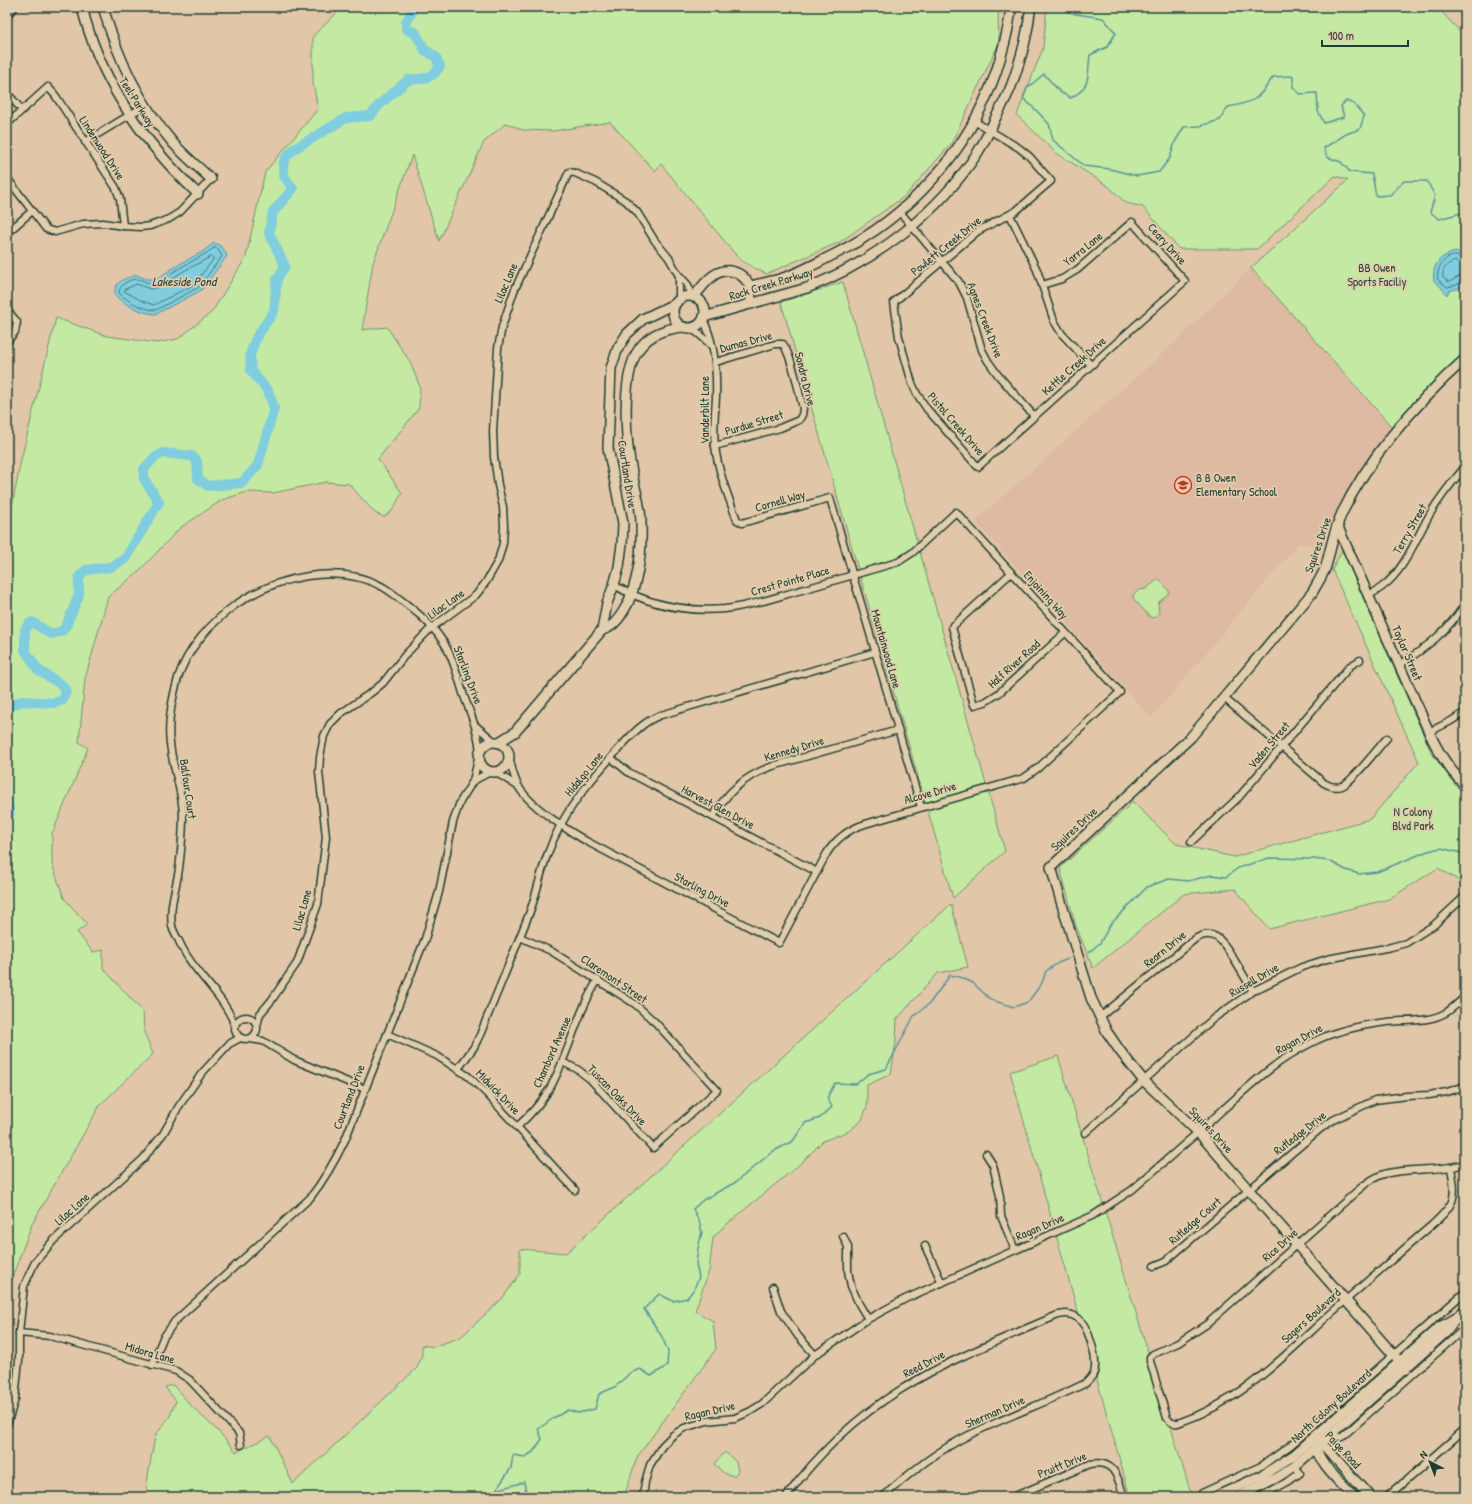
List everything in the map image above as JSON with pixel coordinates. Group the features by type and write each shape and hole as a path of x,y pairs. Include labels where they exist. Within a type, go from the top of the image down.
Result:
{"street":[{"path":"7,14 16,7"},
{"name":"Teel Parkway","path":"82,7 105,72 130,115 155,149 176,173 198,194"},
{"name":"Teel Parkway","path":"103,7 110,32 125,69 146,105 174,143 211,179"},
{"name":"Rock Creek Parkway","path":"692,297 714,275 725,270 734,272 745,278 750,286 781,278 812,266 870,234 900,212 950,160 974,122 988,94 1002,56 1010,21 1011,7"},
{"name":"Rock Creek Parkway","path":"703,318 814,285 858,263 881,249 911,226 936,202 979,151 1012,85 1023,48 1030,10"},
{"name":"Lindenwood Drive","path":"22,110 48,87 55,95 116,188 120,199 122,226"},
{"path":"7,93 22,110 7,124"},
{"path":"85,142 146,105"},
{"path":"974,122 989,131"},
{"name":"Powlett Creek Drive","path":"894,302 980,230 1024,206 1052,181 1024,151 1013,143 989,131"},
{"name":"Lilac Lane","path":"251,1018 260,1014 271,1001 297,963 318,904 326,837 319,772 320,757 324,736 330,724 340,714 383,683 405,655 432,627 476,595 486,582 498,561 503,543 504,526 503,507 495,464 493,431 498,348 502,326 514,292 569,172 575,173 595,182 626,201 637,212 655,241 669,258 678,274"},
{"path":"7,178 46,229 55,232 83,224 103,223 122,226 150,226 169,219 180,212 211,179"},
{"path":"7,233 32,210"},
{"name":"Agnes Creek Drive","path":"900,212 956,278 964,291 982,350 990,365 1034,416"},
{"path":"1010,215 1035,265 1050,312 1057,325 1066,338 1091,365"},
{"name":"Yarra Lane","path":"1042,285 1062,278 1079,269 1132,222"},
{"name":"Ceary Drive","path":"1132,222 1185,281"},
{"path":"678,274 688,286 692,297"},
{"path":"678,274 680,283 673,314 676,322 699,334 712,346"},
{"path":"781,278 784,295"},
{"name":"Kettle Creek Drive","path":"978,467 1185,281"},
{"path":"750,286 751,304"},
{"path":"677,301 687,296 692,297 698,299 704,308 703,318 697,325 686,327"},
{"name":"Courtland Drive","path":"496,742 515,732 602,630 607,603 619,567 622,523 608,448 611,368 618,348 627,334 644,318 677,301"},
{"name":"Pistol Creek Drive","path":"894,302 899,337 911,380 917,394 926,409 978,467"},
{"path":"7,310 17,322 15,332 7,342"},
{"name":"Vanderbilt Lane","path":"703,318 709,332 716,362 716,398 714,421 715,446 718,464 737,520"},
{"name":"Courtland Drive","path":"602,630 608,629 624,611 631,595 638,570 641,543 640,504 633,478 627,438 626,412 630,372 635,356 644,343 663,330 686,327"},
{"name":"Dumas Drive","path":"716,362 775,344 783,344"},
{"name":"Sondra Drive","path":"783,344 803,408 802,415 799,420"},
{"name":"Squires Drive","path":"1409,1372 1198,1132 1143,1080 1120,1051 1107,1032 1091,998 1051,867 1191,737 1312,593 1326,567 1330,547 1342,513 1366,473 1397,429 1424,398 1465,359"},
{"name":"Purdue Street","path":"715,446 780,428 799,420"},
{"name":"Terry Street","path":"1369,595 1382,587 1402,566 1431,512 1465,467"},
{"name":"Cornell Way","path":"737,520 742,523 830,498"},
{"name":"Mountainwood Lane","path":"830,498 921,807"},
{"name":"Crest Pointe Place","path":"614,585 631,595 659,604 698,610 726,609 771,599 898,562 912,553 956,512"},
{"name":"Enjoining Way","path":"956,512 1120,692"},
{"name":"Taylor Street","path":"1337,525 1428,732 1444,761 1465,786"},
{"name":"Half River Road","path":"1011,573 952,627 974,705 985,702 999,693 1065,632"},
{"name":"Starling Drive","path":"245,598 284,582 307,576 346,576 382,587 415,611 432,627 444,643 451,655 476,726 479,753"},
{"name":"Balfour Court","path":"235,1029 230,1014 184,954 172,928 171,904 179,869 183,815 170,743 169,724 172,700 178,676 190,653 214,622 245,598"},
{"path":"1399,664 1427,647 1446,630 1465,604"},
{"name":"Hidalgo Lane","path":"458,1069 479,1037 533,903 547,856 560,825 582,792 610,758 638,728 656,716 875,652"},
{"name":"Vaden Street","path":"1191,842 1239,797 1350,666 1360,660"},
{"name":"Alcove Drive","path":"779,943 831,848 848,831 862,824 1024,778 1038,768 1120,692"},
{"path":"1224,698 1324,783 1331,786 1342,786 1350,780 1387,738"},
{"path":"1428,732 1452,721 1465,712"},
{"path":"473,781 492,772 503,769 508,762 509,754 502,744 496,742 476,726"},
{"name":"Kennedy Drive","path":"714,817 720,805 732,791 746,779 761,770 898,730"},
{"name":"Courtland Drive","path":"509,754 515,732"},
{"path":"492,772 482,767 479,759 479,753 485,744 496,742"},
{"name":"Courtland Drive","path":"152,1365 163,1338 175,1321 310,1198 324,1180 345,1140 419,955 439,892 450,833 455,815 464,795 473,781 479,753"},
{"name":"Starling Drive","path":"509,754 512,772 519,787 534,804 560,825 588,842 779,943"},
{"name":"Harvest Glen Drive","path":"610,758 628,772 817,872"},
{"name":"Starling Drive","path":"492,772 519,787"},
{"name":"Russell Drive","path":"1085,1134 1143,1080 1214,1018 1253,991 1302,967 1327,959 1390,948 1406,943 1434,925 1464,900"},
{"name":"Rearn Drive","path":"1100,1017 1195,939 1205,935 1210,935 1223,941 1253,991"},
{"name":"Claremont Street","path":"520,937 551,951 631,1001 649,1016 717,1090 653,1148"},
{"name":"Chambord Avenue","path":"517,1127 545,1096 562,1062 589,996 598,980"},
{"name":"Ragan Drive","path":"643,1497 645,1482 650,1465 662,1446 673,1435 692,1425 707,1421 735,1418 749,1412 762,1404 815,1355 868,1319 905,1299 1092,1216 1114,1203 1132,1190 1276,1063 1315,1041 1341,1031 1359,1026 1389,1022 1418,1021 1432,1018 1446,1013 1465,997"},
{"path":"230,1014 241,1018 251,1018 256,1023 256,1033 250,1039"},
{"name":"Lilac Lane","path":"257,1026 260,1014"},
{"path":"241,1018 235,1029 240,1038 244,1040 250,1039 263,1042 294,1060 365,1089"},
{"name":"Lilac Lane","path":"229,1044 235,1029"},
{"path":"256,1033 263,1042"},
{"name":"Midwick Drive","path":"387,1034 432,1053 458,1069 479,1086 575,1190"},
{"name":"Lilac Lane","path":"7,1425 15,1399 19,1360 18,1333 24,1286 35,1262 44,1250 147,1155 163,1134 179,1106 202,1073 229,1044 240,1038"},
{"name":"Tuscan Oaks Drive","path":"562,1062 577,1069 590,1079 653,1148"},
{"name":"Rutledge Drive","path":"1248,1189 1320,1128 1333,1120 1375,1100 1430,1095 1447,1092 1465,1086"},
{"path":"986,1154 993,1165 998,1188 1001,1216 1015,1250"},
{"name":"Rice Drive","path":"1159,1390 1150,1361 1152,1354 1178,1343 1206,1324 1370,1180 1396,1172 1450,1168 1465,1164"},
{"name":"Sagers Boulevard","path":"1159,1390 1169,1421 1174,1424 1199,1416 1226,1402 1256,1381 1442,1216 1453,1201 1454,1184 1450,1168"},
{"name":"Rutledge Court","path":"1154,1266 1166,1261 1248,1189"},
{"path":"843,1236 848,1247 848,1271 851,1286 868,1319"},
{"path":"925,1246 942,1283"},
{"path":"772,1287 781,1310 798,1336 815,1355"},
{"path":"1204,1497 1202,1493 1276,1458 1397,1358 1465,1292"},
{"name":"North Colony Boulevard","path":"1215,1497 1274,1469 1294,1455 1333,1432 1409,1372 1444,1334 1455,1319 1465,1310"},
{"name":"Reed Drive","path":"786,1497 800,1478 824,1451 848,1428 893,1394 926,1374 1058,1314 1069,1314 1083,1321 1091,1342"},
{"name":"North Colony Boulevard","path":"1237,1497 1276,1478 1295,1466 1397,1358 1438,1328 1455,1319"},
{"path":"1409,1372 1465,1328"},
{"name":"Midora Lane","path":"18,1333 50,1336 176,1371 190,1380 239,1433 241,1446"},
{"name":"Sherman Drive","path":"883,1497 903,1479 931,1458 969,1435 1086,1383 1092,1376 1095,1369 1095,1359 1091,1342"},
{"path":"1387,1497 1465,1428"},
{"name":"Paige Road","path":"1318,1442 1323,1462 1354,1497"},
{"name":"Paige Road","path":"1318,1442 1370,1497"},
{"path":"1303,1459 1311,1458 1323,1462"},
{"name":"Pruitt Drive","path":"1013,1497 1097,1462 1104,1463 1114,1470 1118,1477 1124,1497"},
{"path":"1260,1497 1289,1481 1300,1473 1295,1466"},
{"path":"7,1494 13,1497"}],"shaded area":[{"name":"B B Owen Elementary School","path":"1251,268 1391,426 1363,466 1340,505 1323,548 1299,543 1151,718 975,521 1172,345"}],"green space":[{"path":"343,7 1000,7 998,16 999,43 951,144 905,196 840,242 766,274 740,260 661,164 655,171 610,122 553,131 523,130 506,123 484,142 439,241 412,155 373,263 362,330 387,327 410,362 420,387 419,408 378,459 402,493 392,511 384,517 375,513 349,484 326,482 273,493 247,492 222,500 180,528 139,571 108,597 85,679 79,742 88,748 52,834 52,864 64,898 87,924 77,932 93,952 103,950 103,968 143,1012 144,1032 153,1054 100,1105 32,1224 7,1291 7,584 10,581 10,517 21,460 56,318 107,336 157,343 178,339 212,312 246,257 265,172 318,109 313,83 313,36"},
{"name":"BB Owen Sports Faciliy","path":"1047,7 1437,7 1465,37 1465,357 1391,426 1251,268 1348,180 1335,176 1257,249 1179,249 1143,207 1126,203 1108,186 1055,152 1017,115 1043,48"},
{"path":"843,282 1005,851 953,898 781,302"},
{"name":"N Colony Blvd Park","path":"1342,550 1431,752 1455,785 1465,794 1465,884 1438,868 1389,899 1269,929 1235,889 1184,894 1093,968 1076,926 1060,868 1133,802 1176,844 1234,857 1370,819 1419,762 1332,570"},
{"path":"1157,580 1160,580 1169,593 1158,603 1159,613 1153,618 1150,617 1133,598 1133,595 1139,590 1146,589"},
{"path":"951,904 968,967 938,973 897,1019 896,1041 891,1074 867,1085 867,1106 862,1120 849,1131 823,1141 800,1164 721,1229 713,1238 709,1271 695,1311 713,1321 716,1349 637,1457 624,1497 146,1497 155,1436 170,1416 176,1401 165,1387 173,1385 192,1407 219,1432 236,1452 270,1436 293,1484 417,1368 422,1355 422,1345 433,1347 461,1337 502,1299 520,1274 520,1249 566,1253"},
{"path":"1058,1056 1192,1497 1130,1497 1010,1072"},
{"path":"725,1452 736,1462 738,1471 734,1476 724,1473 714,1464"},
{"path":"1327,1455 1351,1483 1324,1458"}],"water":[{"name":"Lakeside Pond","path":"214,243 222,248 227,256 202,289 198,292 156,314 151,314 134,308 123,302 115,295 116,286 121,281 137,275 146,279 156,279 202,252"},
{"path":"1456,252 1465,258 1465,283 1460,288 1449,291 1447,295 1434,281 1434,270 1441,258"}],"waterway":[{"path":"7,707 22,701 54,703 63,700 66,691 62,685 38,670 25,650 25,630 32,622 51,634 62,631 66,626 79,595 79,577 86,570 111,567 125,559 159,502 144,479 144,469 154,458 163,453 192,456 197,461 198,479 208,486 242,483 258,465 274,408 268,391 251,371 250,355 256,338 274,311 277,279 285,266 269,233 273,212 293,189 284,176 283,165 286,157 294,149 346,118 370,116 381,103 408,80 427,78 435,73 440,66 436,57 425,50 415,32 409,31 406,28 406,22 415,7"},
{"path":"1054,7 1076,14 1103,18 1116,33 1107,47 1090,55 1087,80 1078,94 1071,98 1060,92 1044,74 1027,88 1023,98 1049,124 1053,140 1084,166 1110,169 1137,176 1159,172 1170,158 1175,142 1184,127 1200,126 1220,120 1228,107 1255,99 1273,77 1293,76 1293,87 1300,94 1317,93 1318,111 1324,123 1344,117 1341,106 1346,101 1354,104 1364,116 1360,129 1346,134 1324,148 1327,157 1341,162 1350,172 1372,174 1376,196 1390,195 1404,181 1427,181 1435,196 1430,212 1439,219 1465,212"},
{"path":"7,800 10,814 7,819"},
{"path":"1089,952 1100,943 1110,925 1147,887 1169,879 1188,881 1212,875 1226,877 1238,868 1269,858 1329,861 1346,870 1359,874 1377,872 1428,851 1441,848 1465,854"},
{"path":"527,1497 524,1482 496,1490 511,1468 513,1455 525,1457 533,1452 542,1439 538,1429 568,1410 578,1413 595,1409 599,1394 615,1387 630,1373 640,1369 651,1376 667,1366 668,1351 661,1335 644,1309 659,1294 673,1301 687,1298 694,1289 699,1277 696,1265 702,1232 699,1221 693,1209 703,1200 736,1182 772,1152 793,1141 805,1123 820,1118 832,1107 827,1098 835,1083 856,1084 868,1074 886,1069 914,1016 930,1003 950,975 960,977 973,983 991,1000 1014,1007 1028,1002 1042,983 1046,971 1058,963 1068,959"}],"place":[{"name":"B B Owen Elementary School","path":"1183,485"}]}
